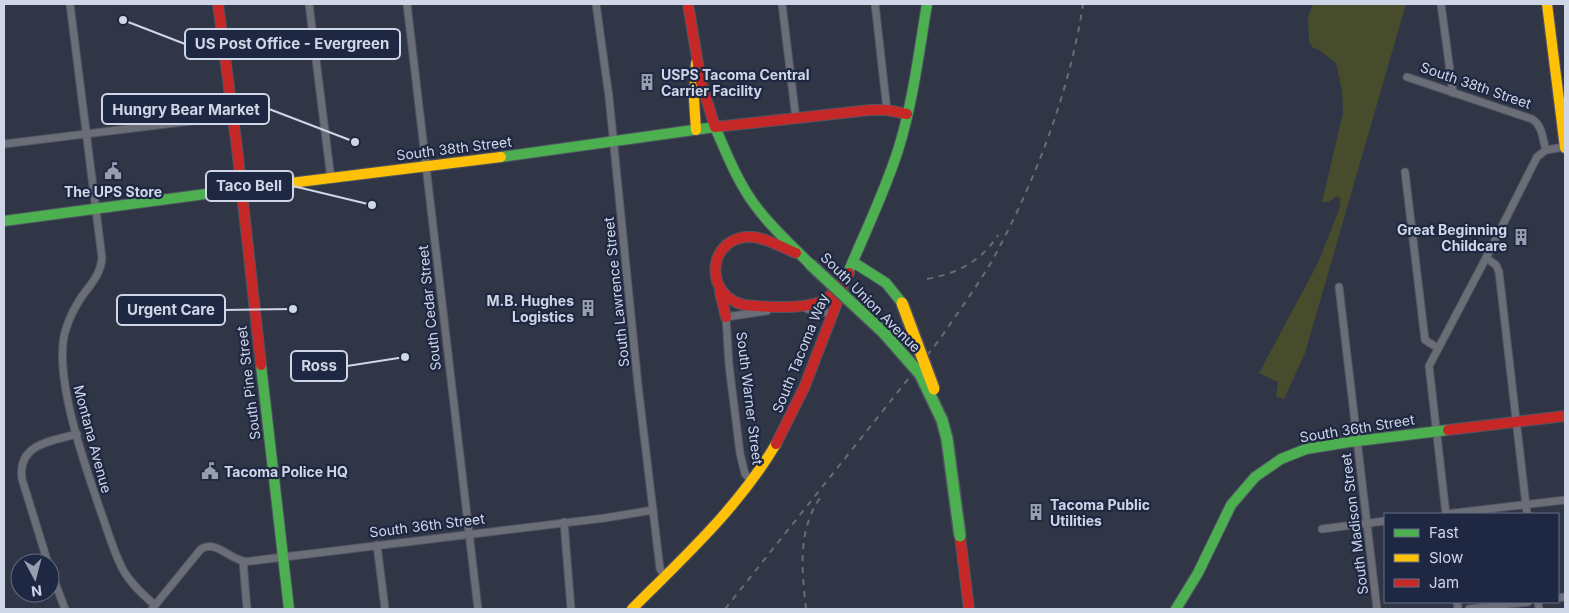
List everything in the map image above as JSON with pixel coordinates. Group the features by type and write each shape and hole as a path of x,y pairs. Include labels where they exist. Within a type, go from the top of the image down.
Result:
{"main road":[{"name":"South Pine Street","path":"218,4 289,609"},
{"path":"688,4 696,63 715,127"},
{"name":"South Tacoma Way","path":"632,609 713,527 752,481 781,436 798,405 820,353 851,267 898,149 917,71 927,4"},
{"path":"1547,4 1562,98 1565,147"},
{"path":"696,63 694,99 696,130"},
{"name":"South 38th Street","path":"4,221 613,142 715,127 870,110 887,110 907,114"},
{"name":"South Union Avenue","path":"715,127 730,164 752,202 806,260 884,333 920,374 942,420 947,439 969,609"},
{"path":"726,317 714,276 716,260 722,249 732,241 745,237 756,238 806,260"},
{"path":"719,291 730,301 737,304 794,307 819,303 827,298 851,267 883,279 895,290 902,303 925,362 942,420"},
{"name":"South 36th Street","path":"1176,609 1198,573 1231,506 1255,477 1278,461 1298,451 1357,441 1565,416"}],"street":[{"path":"70,4 96,209"},
{"path":"309,4 331,179"},
{"name":"South Cedar Street","path":"406,4 478,609"},
{"name":"South Lawrence Street","path":"596,4 613,142 642,421 660,569 665,576"},
{"path":"782,4 796,119"},
{"path":"875,4 887,110"},
{"path":"1442,4 1453,93"},
{"name":"South 38th Street","path":"1407,77 1534,121 1542,132 1546,150"},
{"path":"4,144 232,116"},
{"path":"1446,513 1429,366 1537,157 1546,150 1565,147"},
{"path":"1405,172 1426,340 1438,348"},
{"name":"Montana Avenue","path":"96,209 102,254 99,272 69,318 63,343 63,374 77,434 95,494 122,568 132,584 153,607"},
{"path":"1486,258 1496,265 1499,272 1527,513"},
{"name":"South Madison Street","path":"1339,287 1377,609"},
{"path":"726,317 794,307 834,314"},
{"name":"South Warner Street","path":"726,317 729,365 740,453 745,474 752,481"},
{"path":"45,553 22,479 22,465 34,448 77,434"},
{"path":"1454,513 1565,500"},
{"name":"South 36th Street","path":"243,561 605,518 653,510"},
{"path":"1322,528 1384,521"},
{"path":"564,522 571,609"},
{"path":"377,545 385,609"},
{"path":"153,607 201,549 207,546 214,547 243,561 247,609"},
{"path":"60,596 65,609"},
{"path":"1469,609 1520,603"}],"green space":[{"path":"1313,4 1406,4 1305,353 1284,399 1276,396 1278,382 1259,373 1318,263 1340,207 1340,198 1337,196 1329,202 1322,202 1343,113 1342,91 1336,63 1312,47 1309,41 1308,17"}],"railway":[{"path":"725,609 940,339 993,259 1023,199 1049,135 1069,70 1083,4"},
{"path":"927,279 948,274 967,265 984,252 998,235"},
{"path":"806,609 803,581 804,538 813,511 820,498"}],"traffic: fast":[{"path":"850,268 894,163 904,130 927,4"},
{"path":"501,157 715,127 736,174 752,201 772,226 810,264"},
{"path":"4,221 258,187"},
{"path":"853,262 886,283 902,303"},
{"path":"810,264 884,333 920,374 942,420 947,439 960,536"},
{"path":"261,365 289,609"},
{"path":"1176,609 1198,573 1231,505 1255,477 1281,459 1306,449 1448,430"}],"traffic: slow":[{"path":"1547,4 1565,148"},
{"path":"696,63 694,99 696,130"},
{"path":"258,187 501,157"},
{"path":"902,303 934,389"},
{"path":"632,609 727,511 745,489 776,444"}],"traffic: jam":[{"path":"218,4 237,148 261,365"},
{"path":"688,4 701,82 715,127 870,110 887,110 907,114"},
{"path":"796,253 758,238 745,237 732,241 723,249 717,259 715,270 717,281 723,292 732,300 745,305 798,306 809,305 826,299 849,273"},
{"path":"776,444 804,388 843,287"},
{"path":"720,292 726,317"},
{"path":"1448,430 1565,416"},
{"path":"960,536 969,609"}],"place":[{"name":"US Post Office - Evergreen","path":"123,20"},
{"name":"USPS Tacoma Central Carrier Facility","path":"647,82"},
{"name":"Hungry Bear Market","path":"355,142"},
{"name":"The UPS Store","path":"113,171"},
{"name":"Taco Bell","path":"372,205"},
{"name":"Great Beginning Childcare","path":"1521,237"},
{"name":"M.B. Hughes Logistics","path":"588,308"},
{"name":"Urgent Care","path":"293,309"},
{"name":"Ross","path":"405,357"},
{"name":"Tacoma Police HQ","path":"210,471"},
{"name":"Tacoma Public Utilities","path":"1036,512"}]}
